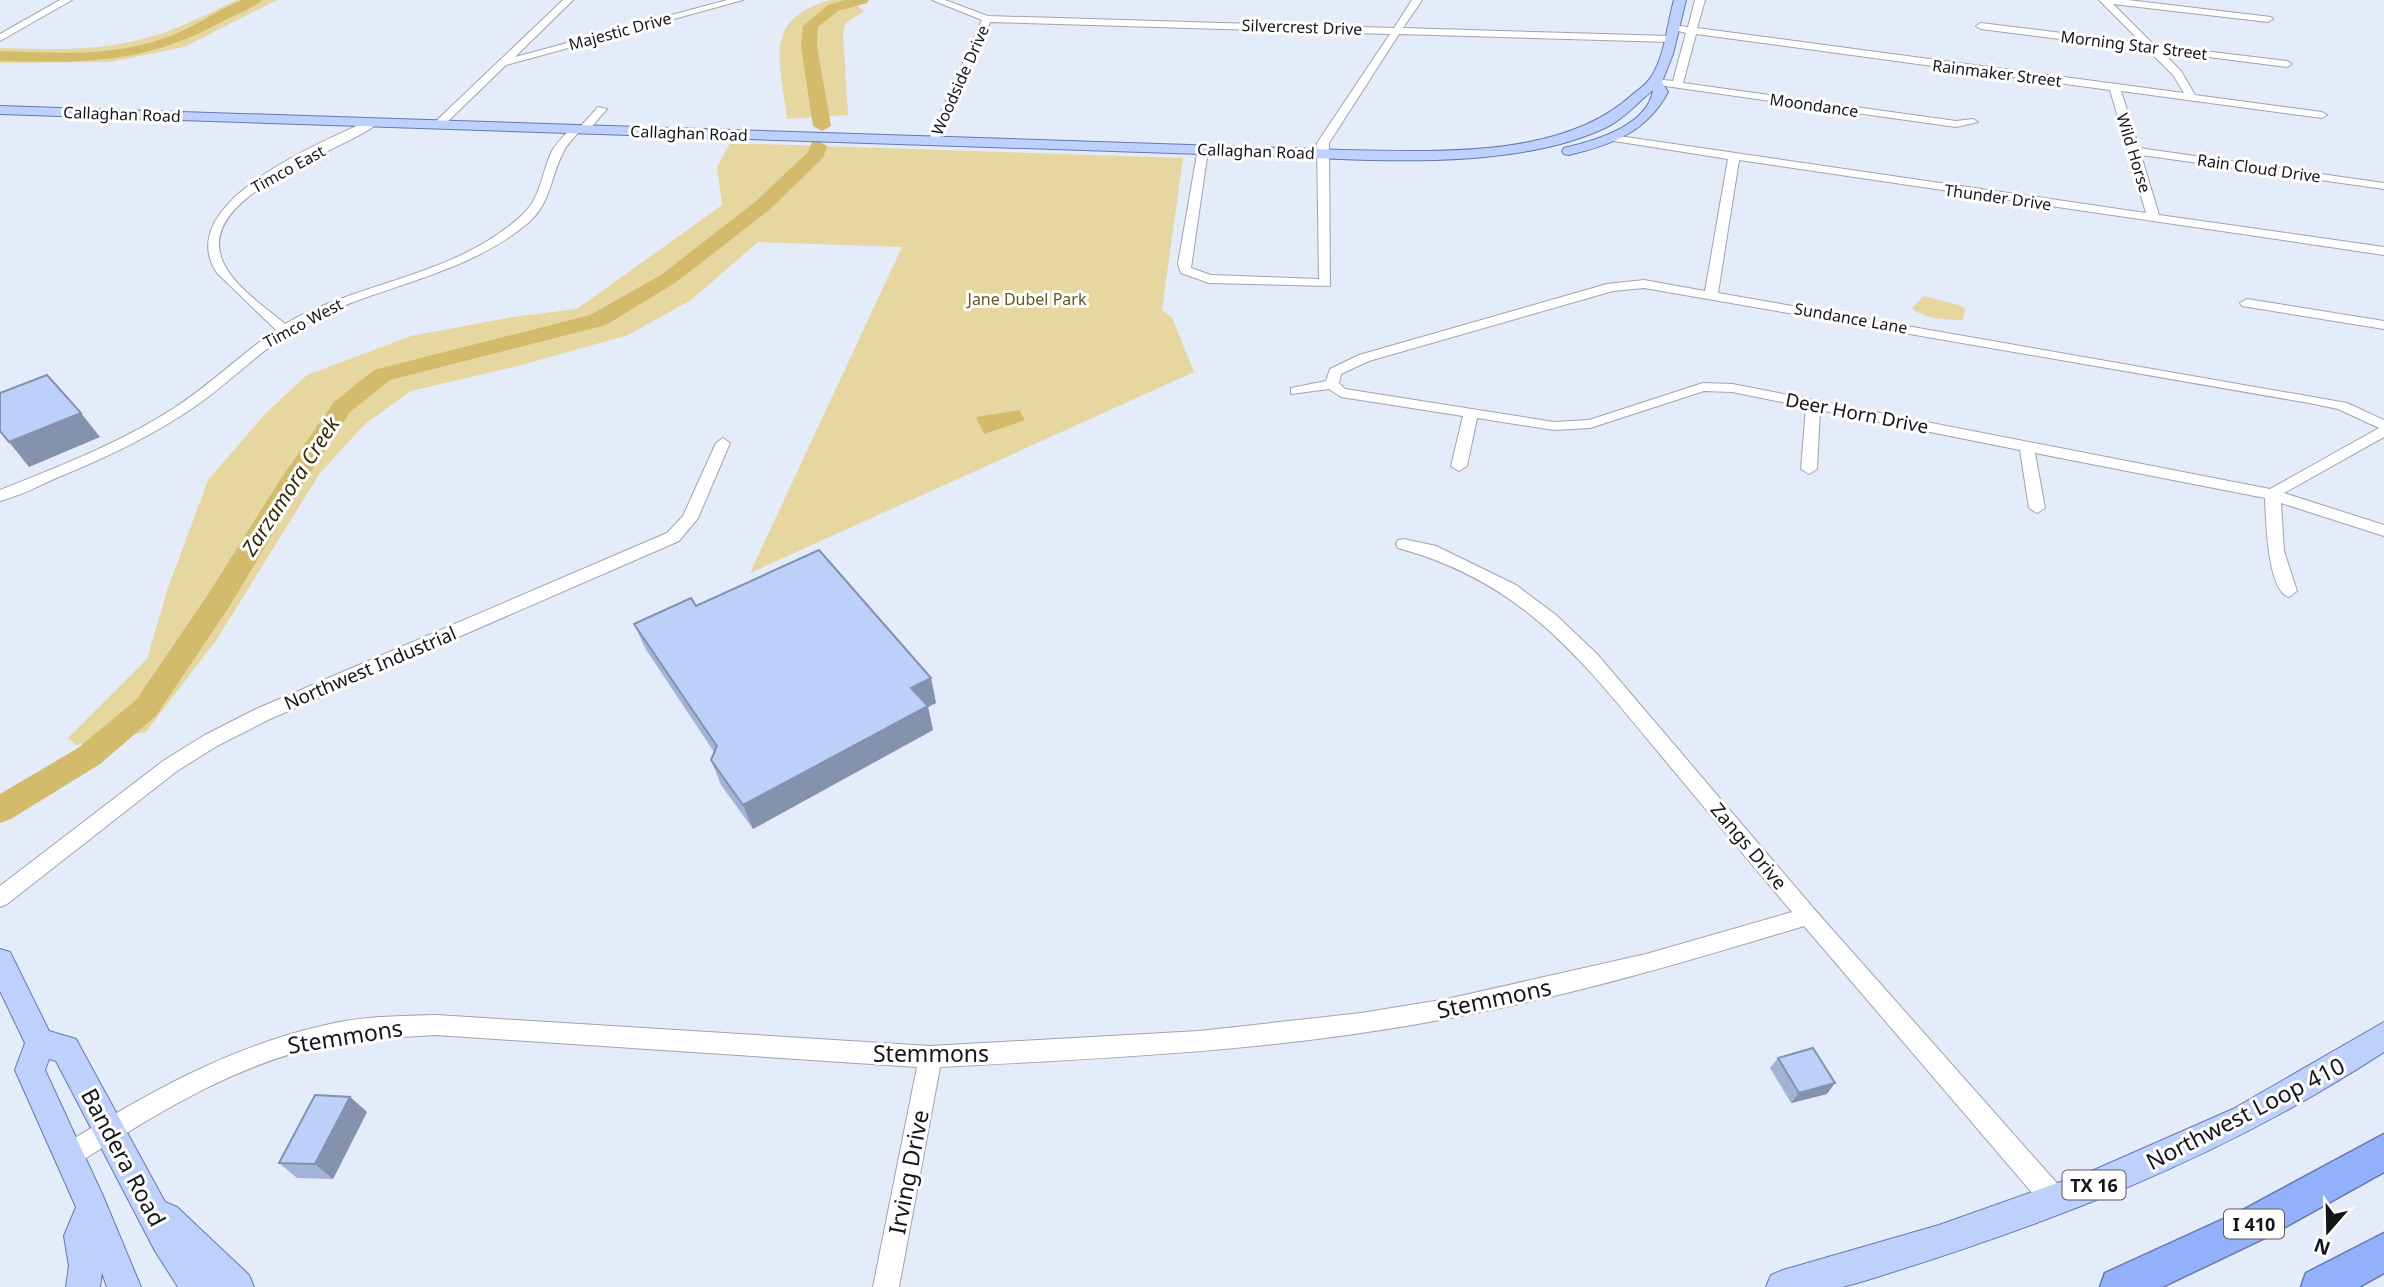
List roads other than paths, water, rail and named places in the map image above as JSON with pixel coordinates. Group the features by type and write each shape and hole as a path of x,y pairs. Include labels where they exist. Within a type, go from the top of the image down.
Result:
{"highway":[{"name":"I 410","path":"2119,1287 2254,1224 2384,1152"},
{"path":"2320,1287 2384,1252"}],"main road":[{"name":"Callaghan Road","path":"1378,155 1514,148 1572,135 1614,117 1627,109 1653,84 1680,0"},
{"name":"Callaghan Road","path":"0,110 1323,153 1442,160 1513,160 1560,153 1612,138 1645,117 1661,92 1653,84"},
{"path":"1612,138 1608,131 1643,104 1653,91 1653,84"},
{"path":"1410,153 1456,156 1510,153 1545,149 1594,137 1612,138"},
{"path":"0,961 40,1043 30,1070 92,1207 124,1287"},
{"name":"Northwest Loop 410","path":"1783,1287 1970,1233 2161,1160 2282,1098 2384,1036"},
{"name":"Bandera Road","path":"40,1043 66,1049 142,1192 197,1287"},
{"path":"142,1192 199,1252 237,1287"},
{"path":"83,1287 86,1266 80,1236 92,1207"}],"street":[{"path":"0,38 66,0"},
{"path":"438,125 568,0"},
{"name":"Majestic Drive","path":"502,63 737,0"},
{"name":"Silvercrest Drive","path":"937,0 987,19 1398,30 1671,33"},
{"path":"1202,150 1185,270 1198,277 1325,283 1323,153 1326,135 1417,0"},
{"path":"1677,86 1700,0"},
{"path":"2104,0 2268,19"},
{"path":"2104,0 2177,73 2192,98"},
{"name":"Woodside Drive","path":"933,141 987,19"},
{"name":"Morning Star Street","path":"1981,26 2287,64"},
{"name":"Rainmaker Street","path":"1671,33 1692,31 2322,115"},
{"name":"Moondance","path":"1653,84 1956,124 1973,122"},
{"name":"Wild Horse","path":"2115,88 2154,219"},
{"name":"Timco West","path":"0,496 102,454 149,430 186,407 240,361 284,330 340,302 442,267 495,241 524,220 542,200 558,150 602,109"},
{"name":"Timco East","path":"284,330 216,264 212,244 219,222 233,204 254,187 376,121"},
{"path":"1634,125 1638,135 1657,145"},
{"name":"Thunder Drive","path":"1612,138 2384,251"},
{"name":"Rain Cloud Drive","path":"2133,151 2384,186"},
{"path":"1711,294 1734,156"},
{"name":"Sundance Lane","path":"1332,384 1335,372 1357,360 1612,287 1644,284 2318,400 2342,406 2384,428"},
{"path":"2246,303 2384,325"},
{"path":"1296,391 1332,384"},
{"name":"Deer Horn Drive","path":"1332,384 1341,393 1542,425 1590,424 1703,387 1732,388 2273,495 2384,531"},
{"path":"1809,469 1813,404"},
{"path":"1459,467 1471,414"},
{"path":"1590,424 1605,437"},
{"path":"2289,591 2276,551 2273,495 2384,428"},
{"name":"Northwest Industrial","path":"0,898 170,766 210,741 263,714 673,537 690,518 723,443"},
{"path":"2026,447 2037,508"},
{"name":"Zangs Drive","path":"1404,544 1430,550 1483,573 1510,589 1550,619 1591,659 1808,916 2055,1200"},
{"name":"Stemmons","path":"69,1155 160,1099 229,1065 275,1046 317,1035 385,1026 436,1025 930,1057 1199,1042 1360,1023 1435,1011 1646,964 1808,916"},
{"name":"Irving Drive","path":"886,1287 930,1057"}],"waterway":[{"path":"0,56 87,57 151,48 183,36 255,0"},
{"name":"Zarzamora Creek","path":"822,126 809,46 811,26 833,8 862,0"},
{"name":"Zarzamora Creek","path":"0,810 89,756 146,708 219,600 287,489 342,407 382,375 598,320 668,279 762,206 817,154 818,146"}],"park label":[{"name":"Jane Dubel Park","path":"1027,299"}]}
